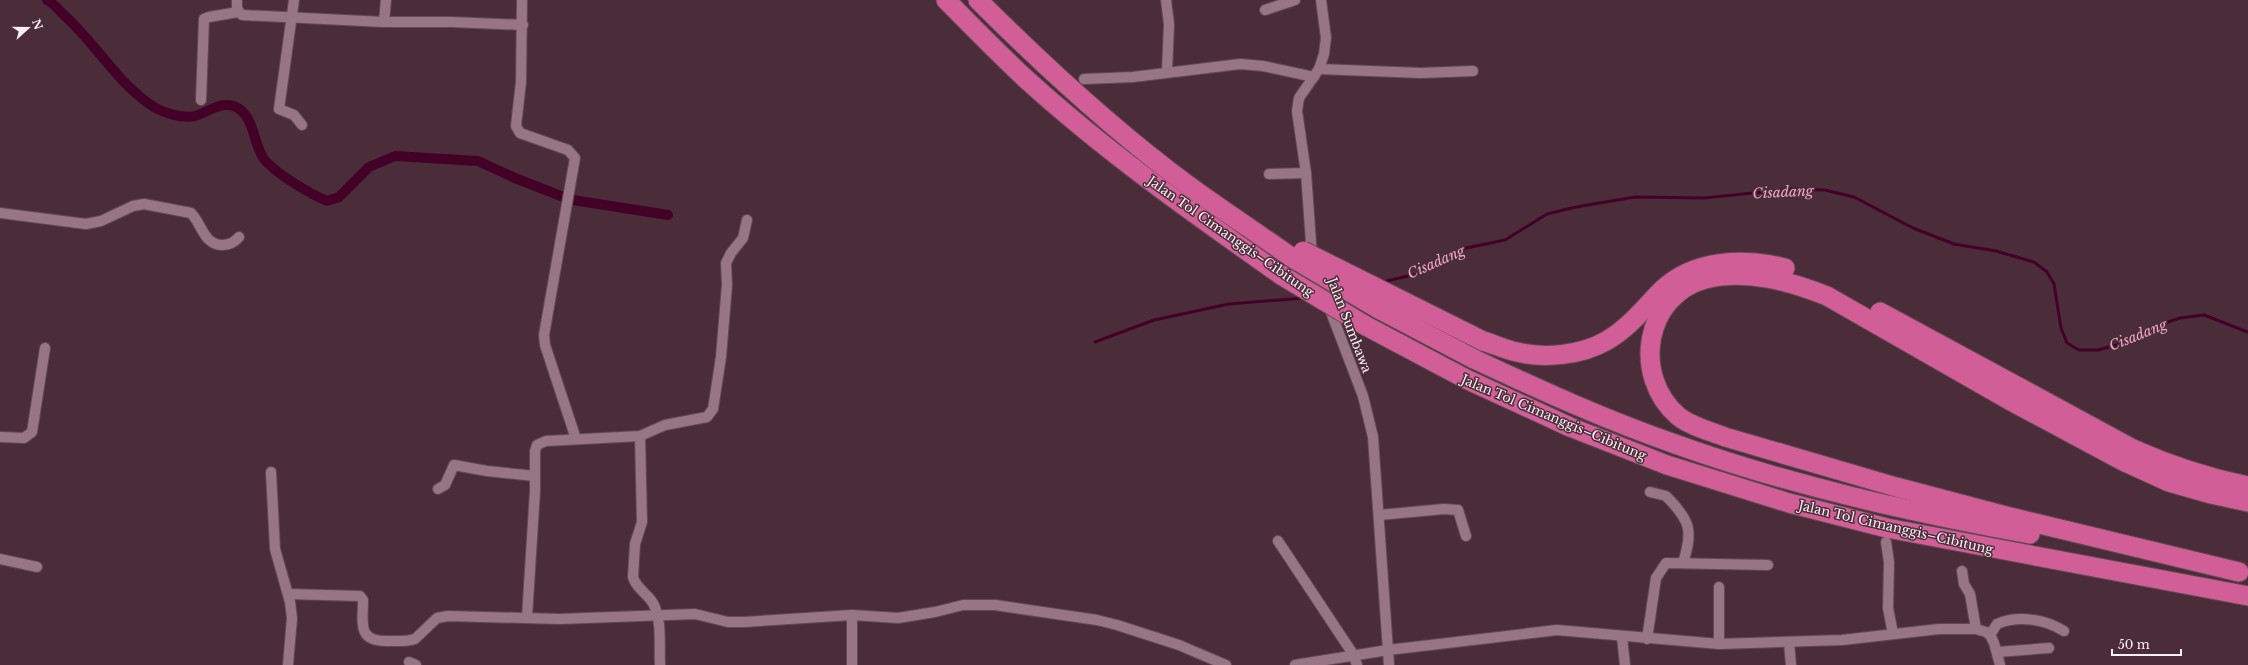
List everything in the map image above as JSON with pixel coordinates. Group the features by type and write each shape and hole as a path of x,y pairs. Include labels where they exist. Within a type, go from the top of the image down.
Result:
{"highway":[{"name":"Jalan Tol Cimanggis–Cibitung","path":"946,0 1026,79 1101,142 1183,206 1281,275 1366,326 1466,379 1570,426 1667,465 1789,503 1918,534 2248,596"},
{"name":"Jalan Tol Cimanggis–Cibitung","path":"978,0 1041,63 1112,124 1188,185 1377,308 1474,359 1577,407 1668,442 1794,481 1889,506 2000,529 2244,573"},
{"path":"1294,253 1483,341 1518,353 1549,355 1582,351 1606,342 1622,330 1664,289 1683,275 1707,266 1734,262 1768,264 1800,272 1833,286 2133,449 2178,468 2216,480 2248,486"},
{"path":"2244,573 1904,489 1725,436 1700,427 1678,416 1665,400 1653,380 1649,359 1650,338 1659,315 1674,298 1688,286 1706,279 1733,276 1767,277 1796,284 1827,296 2010,400 2123,461 2170,482 2211,494 2248,502"}],"street":[{"path":"238,0 238,12"},
{"path":"294,0 279,109 294,115 302,125"},
{"path":"384,22 386,0"},
{"path":"522,0 523,24 521,82 516,126 520,133 568,150 575,158 544,335 545,345 576,439"},
{"path":"1166,0 1169,33 1167,72"},
{"path":"1265,10 1294,0"},
{"name":"Jalan Sumbawa","path":"1321,0 1326,43 1316,73 1302,93 1297,106 1306,173 1313,259 1322,290 1367,409 1373,437 1389,665"},
{"path":"201,100 204,20 209,17 238,12 242,15 292,16 384,22 523,24"},
{"path":"1084,79 1133,77 1240,64 1316,73 1421,73 1473,71"},
{"path":"1269,174 1306,173"},
{"path":"0,213 86,224 101,221 133,206 144,204 191,213 206,237 218,244 229,244 239,237"},
{"path":"527,617 535,476 535,451 537,445 546,441 640,436 665,425 707,417 713,410 721,357 727,285 726,263 731,253 743,238 748,220"},
{"path":"0,437 24,438 32,432 45,348"},
{"path":"640,436 642,522 635,544 633,577 634,583 650,599 658,617 660,665"},
{"path":"438,489 445,485 454,465 487,471 535,476"},
{"path":"271,472 275,549 288,594 292,618 288,665"},
{"path":"1650,492 1666,496 1688,526 1690,535 1683,563"},
{"path":"1379,515 1444,509 1458,510 1466,536"},
{"path":"1278,541 1353,654 1357,665"},
{"path":"1886,542 1889,562 1888,608 1893,634"},
{"path":"0,559 37,567"},
{"path":"1647,639 1656,578 1666,563 1768,566"},
{"path":"1962,571 1964,584 1970,594 1976,629"},
{"path":"1719,587 1719,644"},
{"path":"288,594 360,596 363,600 364,631 368,638 375,641 415,639 438,618 444,616 559,619 658,617 695,614 728,622 744,622 852,615 904,617 963,605 994,605 1097,620 1117,625 1179,645 1226,665"},
{"path":"852,615 852,665"},
{"path":"1990,635 1997,624 2026,619 2040,621 2064,631"},
{"path":"1295,665 1353,654 1558,630 1622,637 1719,644 1842,640 1939,629 1976,629 1990,635 1997,652 2000,665"},
{"path":"1622,637 1625,665"},
{"path":"1789,642 1791,665"},
{"path":"1997,652 2049,648"}],"waterway":[{"path":"47,0 77,27 118,76 141,98 163,111 185,117 195,116 221,106 227,105 238,108 248,118 260,153 269,165 293,183 327,201 339,197 369,167 395,156 478,161 515,178 566,198"},
{"name":"Cisadang","path":"1382,282 1417,274 1466,248 1505,240 1547,214 1576,207 1635,197 1704,198 1792,189 1825,190 1854,197 1913,228 1954,244 1996,251 2034,262 2047,272 2054,284 2061,328 2067,343 2079,350 2098,350 2120,344 2159,325 2180,318 2204,315 2248,332"},
{"path":"573,200 668,215"},
{"name":"Cisadang","path":"1095,342 1154,320 1229,304 1305,298"}]}
